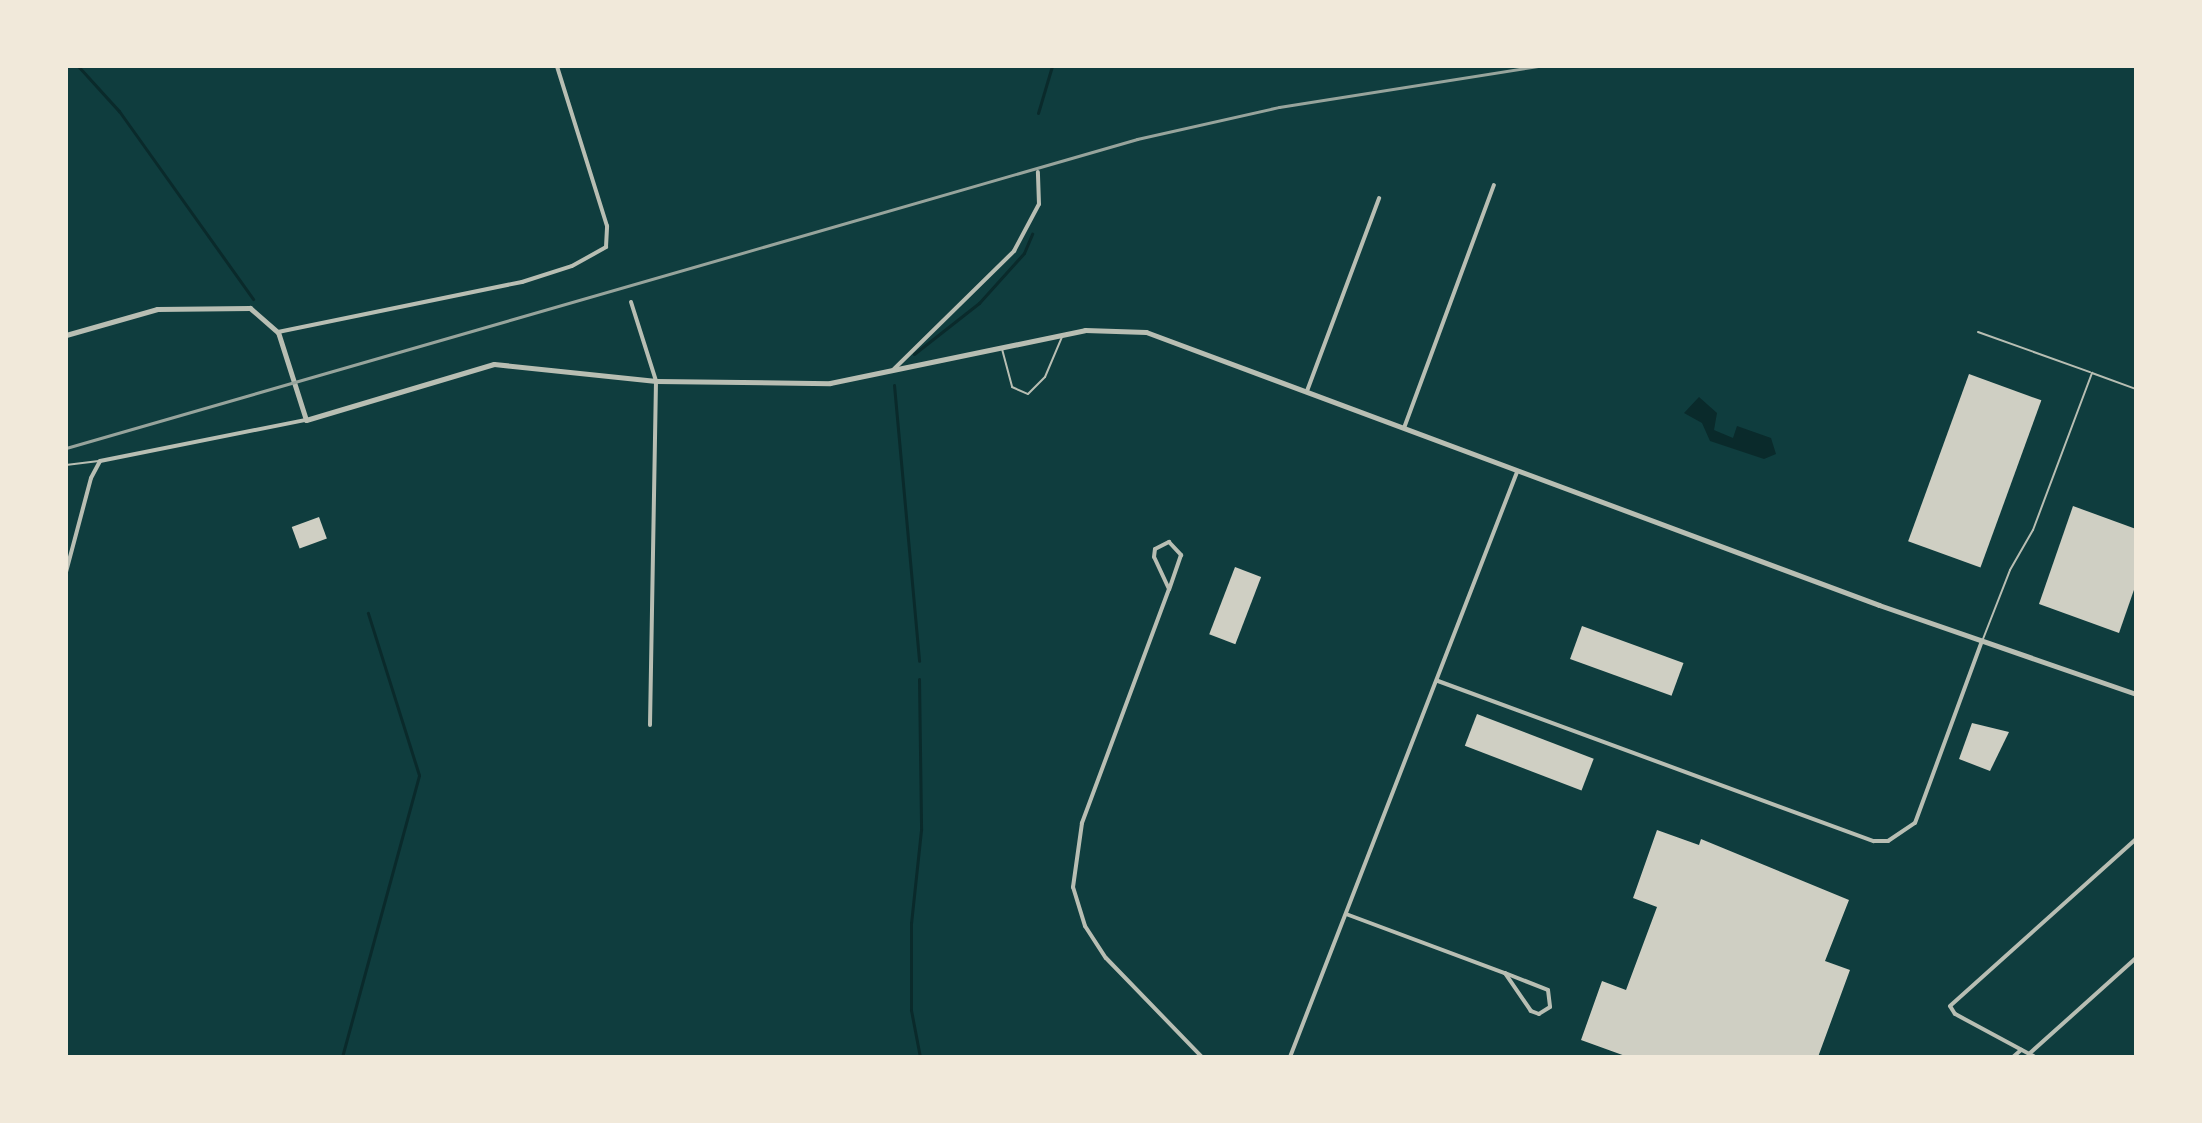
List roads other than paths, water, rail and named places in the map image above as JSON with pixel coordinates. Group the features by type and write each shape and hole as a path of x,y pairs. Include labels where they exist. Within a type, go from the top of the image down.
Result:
{"street":[{"path":"278,332 522,282 584,261 606,247 607,226 557,66"},
{"path":"893,370 1020,242 1039,204 1038,172"},
{"path":"1404,428 1494,185"},
{"path":"1307,391 1379,198"},
{"path":"631,302 656,381 650,725"},
{"path":"66,335 134,312 250,308 278,332 306,420"},
{"path":"66,572 91,478 100,461 306,420 494,364 656,381 830,383 1063,335 1116,328 1146,332 1517,472 2136,694"},
{"path":"1290,1057 1517,472"},
{"path":"1169,589 1154,557 1155,549 1169,542 1181,555 1169,589 1082,823 1073,887 1085,926 1106,958 1202,1057"},
{"path":"1438,681 1874,841 1888,841 1915,823 1983,640"},
{"path":"2035,1057 1955,1014 1950,1006 2136,839"},
{"path":"1345,914 1505,973 1548,990 1550,1007 1539,1014 1531,1011 1505,973"},
{"path":"2029,1054 2136,958"},
{"path":"2013,1057 2021,1050"}],"lane":[{"path":"1978,332 2136,389"},
{"path":"1002,348 1012,387 1028,394 1045,377 1063,335"},
{"path":"1983,640 2010,570 2033,530 2092,373"},
{"path":"66,465 100,461"}],"water":[{"path":"1699,397 1717,413 1714,430 1733,438 1737,426 1771,438 1776,454 1764,459 1710,441 1702,423 1684,413"}],"waterway":[{"path":"78,66 119,111 253,299"},
{"path":"1038,113 1052,66"},
{"path":"914,354 979,303 1024,253 1032,234"},
{"path":"894,385 919,661"},
{"path":"342,1057 419,775 368,613"},
{"path":"919,679 921,830 911,923 911,1010 920,1057"}],"railway":[{"path":"66,448 1137,139 1279,107 1538,66"}]}
